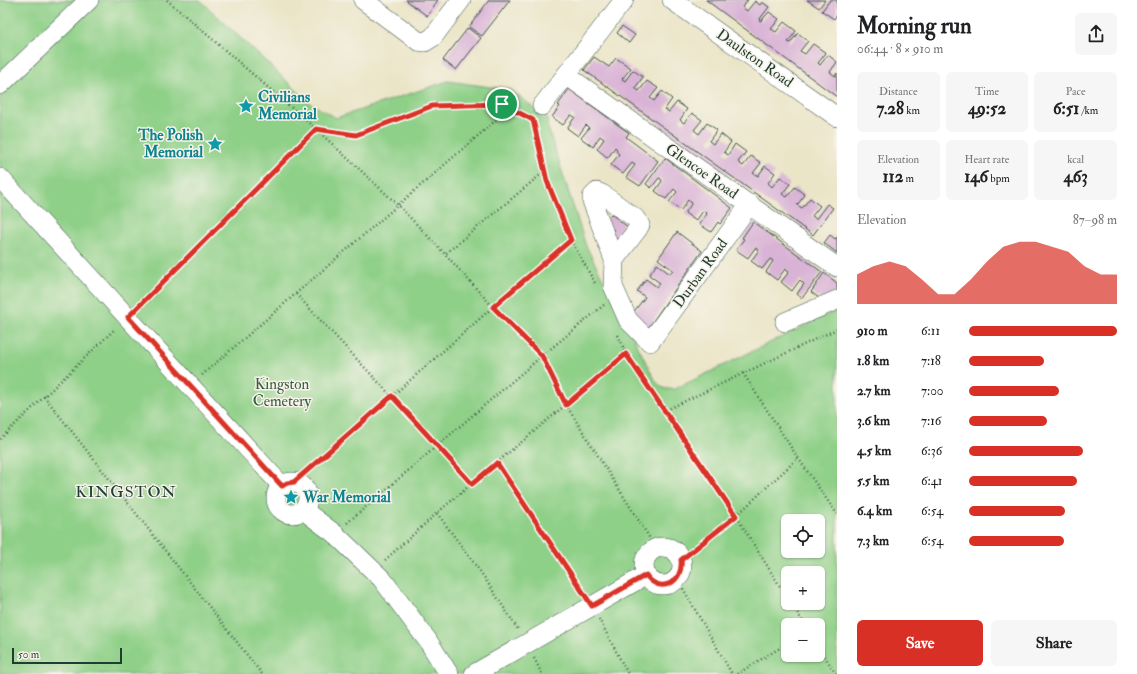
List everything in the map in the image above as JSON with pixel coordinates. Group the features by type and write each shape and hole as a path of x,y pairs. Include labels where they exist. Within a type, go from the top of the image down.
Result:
{"street":[{"path":"0,85 89,0"},
{"path":"363,0 418,41 425,42 433,37 461,0"},
{"path":"542,106 624,0"},
{"name":"Daulston Road","path":"672,0 837,117"},
{"name":"Glencoe Road","path":"566,75 750,204 837,268"},
{"path":"0,178 190,385 288,484 304,488 307,494 306,505 302,510 296,513 290,514 283,511 276,502 278,491 288,484"},
{"name":"Durban Road","path":"614,260 612,278 615,294 628,320 650,342 750,204"},
{"path":"785,322 837,300"},
{"path":"302,510 335,534 382,578 428,641 449,674"},
{"path":"662,547 674,550 681,560 681,573 672,583 666,585 653,583 646,575 644,562 651,551 656,548 662,547"},
{"path":"474,674 646,575"}],"path":[{"path":"167,0 316,129 398,205 493,307 542,356 566,405 656,548"},
{"path":"288,484 392,396 571,240 547,181 533,120 502,104 432,106 356,135 316,129"},
{"path":"190,385 510,108"},
{"path":"0,438 128,317 316,129"},
{"path":"445,254 545,171"},
{"path":"296,294 472,484"},
{"path":"335,534 606,303"},
{"path":"664,411 837,329"},
{"path":"373,570 437,513 626,354 736,516 781,588"},
{"path":"743,373 798,458 837,514"},
{"path":"44,396 262,674"},
{"path":"681,560 736,516 798,458"},
{"path":"497,463 592,606 628,674"},
{"path":"437,513 482,574 527,643 542,674"},
{"path":"677,578 732,674"},
{"path":"737,674 781,647"},
{"path":"825,656 837,674"}],"green space":[{"name":"Kingston Cemetery","path":"0,0 200,0 310,103 336,118 448,81 511,90 548,119 547,125 586,246 653,376 663,388 675,389 837,310 837,674 0,674"}],"building":[{"path":"406,0 438,0 427,16"},
{"path":"489,0 510,0 482,36 469,27"},
{"path":"706,0 748,0 742,7 747,11 755,1 760,5 762,2 769,7 759,20 761,21 769,12 779,19 771,29 776,32 784,22 796,31 788,42 790,43 798,33 808,41 800,51 805,54 813,44 826,53 818,63 820,65 828,55 837,62 830,72 835,76 837,73 837,97"},
{"path":"807,0 825,0 819,8"},
{"path":"830,0 837,0 837,15 834,19 822,11"},
{"path":"622,26 635,35 629,43 617,33"},
{"path":"468,28 481,38 456,70 443,60"},
{"path":"594,57 609,67 616,58 631,68 622,79 625,81 633,70 643,77 635,88 639,91 647,81 658,88 650,98 654,101 662,91 672,99 665,109 669,112 677,102 687,109 680,120 684,123 692,113 702,120 694,130 699,134 707,123 717,130 709,141 713,144 721,134 731,142 724,152 728,155 735,144 746,152 738,162 740,164 743,166 751,156 761,163 753,173 758,176 765,166 775,173 768,183 772,187 780,177 790,184 782,194 787,197 795,187 805,195 797,205 802,208 810,198 820,206 812,216 816,219 827,204 833,208 813,235 584,70"},
{"path":"569,89 629,133 626,137 658,161 640,186 626,177 635,165 632,163 623,174 611,165 619,154 615,147 608,158 597,149 604,139 600,136 593,147 581,138 589,128 586,125 578,136 567,128 575,117 571,115 563,125 552,117"},
{"path":"665,158 732,208 720,224 718,222 711,232 699,224 707,214 705,212 703,211 696,221 685,213 692,203 688,200 681,210 669,202 677,192 674,189 666,199 655,191 662,181 661,179 659,178 651,188 646,184"},
{"path":"611,214 629,228 620,241 611,234 614,230 605,223"},
{"path":"753,222 822,272 802,298 797,294 804,284 800,280 792,291 781,282 789,272 785,269 777,280 766,272 773,261 772,260 770,259 762,269 751,261 759,250 755,248 748,258 736,250"},
{"path":"677,232 702,251 646,331 629,318 645,297 637,291 646,279 657,287 660,283 649,275 657,264 670,274 673,270 658,259"},
{"path":"830,235 835,239 837,237 837,253 824,243"},
{"path":"824,273 837,283 837,291 823,301 811,292"}],"place":[{"name":"Civilians Memorial","path":"246,106"},
{"name":"The Polish Memorial","path":"215,144"},
{"name":"War Memorial","path":"291,497"}],"district":[{"name":"KINGSTON","path":"126,491"}],"route":[{"path":"502,104 533,120 547,181 571,240 493,307 542,356 566,405 626,354 736,516 681,560 681,573 672,583 660,585 653,583 646,575 592,606 497,463 472,484 392,396 294,482 287,483 282,486 128,317 316,129 356,135 432,106 502,104"}]}
